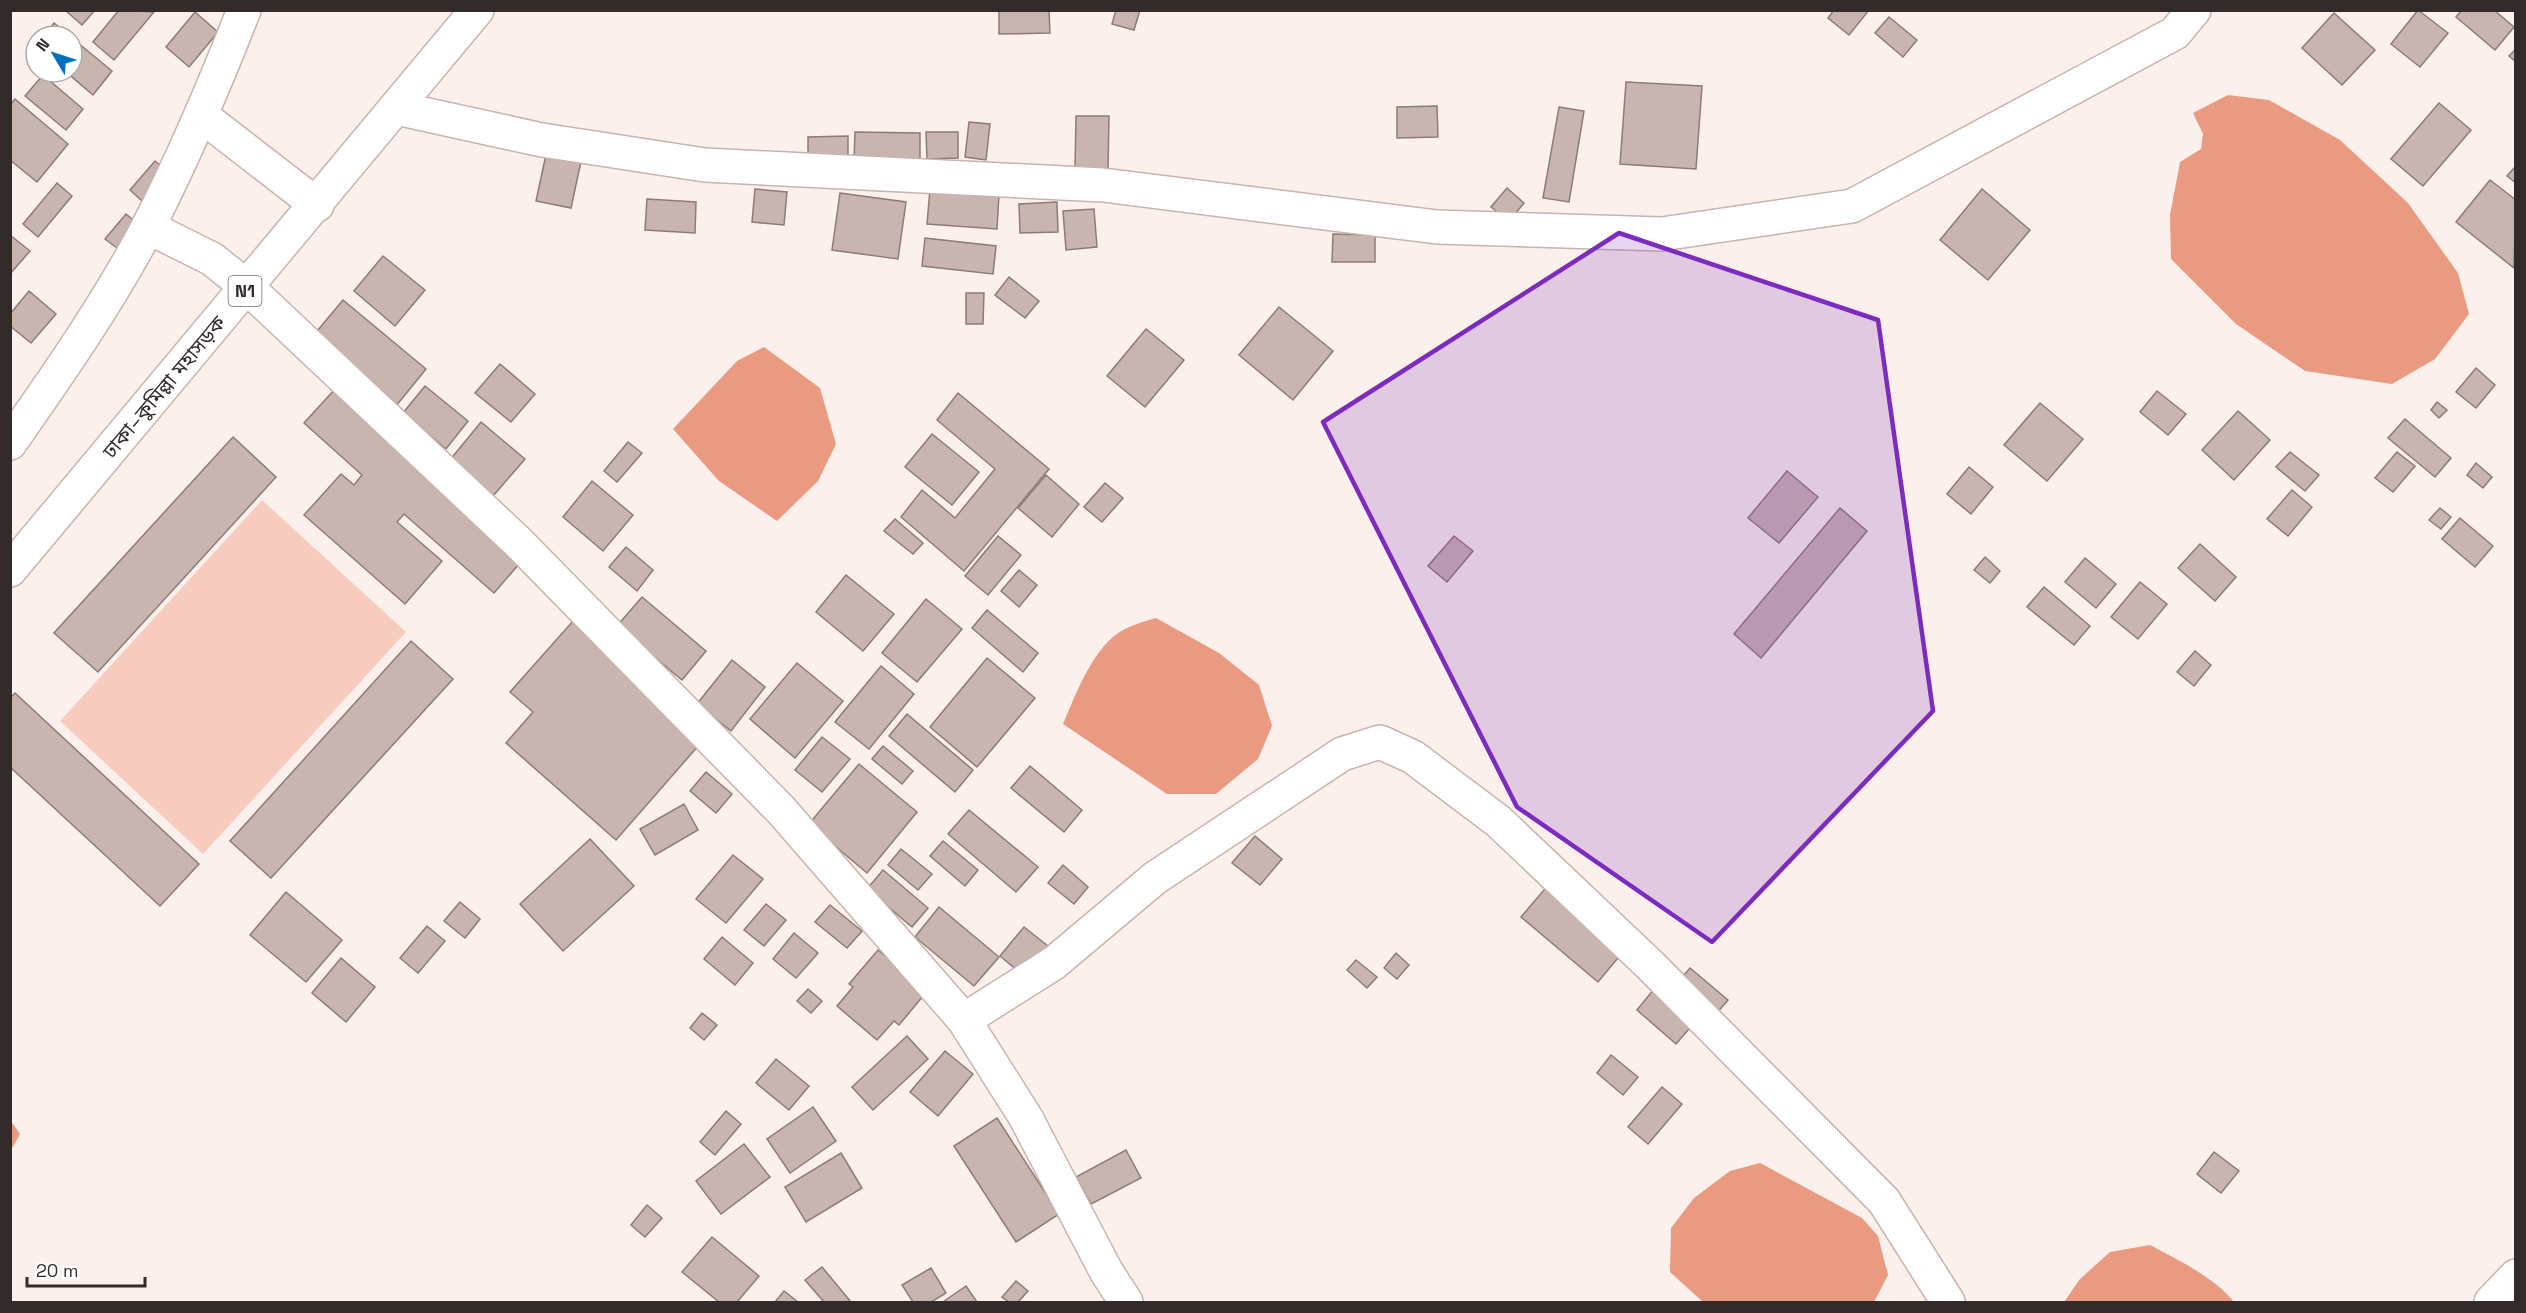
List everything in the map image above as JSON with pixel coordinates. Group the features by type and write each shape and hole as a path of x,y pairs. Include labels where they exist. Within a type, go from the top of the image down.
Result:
{"main road":[{"path":"10,443 99,312 148,227 202,116 244,10"},
{"name":"ঢাকা–কুমিল্লা মহাসড়ক","path":"10,570 248,288 477,10"},
{"path":"396,108 542,140 705,165 1103,185 1437,227 1662,234 1852,206 2175,33 2194,10"},
{"path":"202,116 317,205"},
{"path":"148,227 212,259 248,288 518,542 773,801 964,1020 1026,1118 1106,1271 1126,1302"},
{"path":"964,1020 1054,963 1155,878 1342,754 1380,742 1413,757 1498,821 1650,965 1884,1201 1948,1302"},
{"path":"2491,1302 2516,1276"}],"highlighted area":[{"path":"1619,233 1878,320 1933,711 1712,942 1517,807 1323,422"}],"shaded area":[{"path":"2228,95 2269,100 2340,140 2408,203 2458,273 2469,314 2435,359 2392,384 2305,371 2236,324 2171,259 2170,215 2180,162 2201,149 2203,134 2193,113"},
{"path":"764,347 820,388 836,444 818,481 777,521 719,481 673,429 737,361"},
{"path":"262,500 406,632 203,854 60,721"},
{"path":"1156,618 1219,653 1259,685 1272,726 1258,759 1216,794 1167,794 1063,724 1087,671 1104,646 1125,629"},
{"path":"11,1121 20,1134 11,1150"},
{"path":"1760,1163 1862,1218 1878,1236 1888,1275 1874,1302 1703,1302 1670,1272 1671,1228 1694,1198 1730,1171"},
{"path":"2150,1245 2206,1277 2234,1302 2064,1302 2080,1279 2110,1252"}],"building":[{"path":"65,10 95,10 81,24"},
{"path":"119,10 154,12 114,60 93,42"},
{"path":"999,10 1049,10 1050,33 999,34"},
{"path":"1116,10 1140,10 1134,30 1112,24"},
{"path":"1834,10 1869,10 1849,35 1828,18"},
{"path":"2418,10 2448,33 2420,67 2391,44"},
{"path":"2462,10 2494,10 2514,27 2495,50 2456,17"},
{"path":"195,12 218,32 189,67 166,47"},
{"path":"2334,13 2375,50 2342,85 2302,48"},
{"path":"1889,17 1917,40 1903,57 1875,33"},
{"path":"84,48 112,71 93,95 80,84 84,84"},
{"path":"2516,49 2516,62 2509,56"},
{"path":"1626,82 1702,86 1696,169 1620,164"},
{"path":"35,84 54,84 83,109 66,130 25,96"},
{"path":"15,99 68,144 37,182 10,160 10,105"},
{"path":"2439,103 2471,130 2423,186 2391,159"},
{"path":"1437,106 1438,137 1397,138 1397,107"},
{"path":"1559,107 1584,111 1569,202 1543,198"},
{"path":"1076,116 1109,116 1108,169 1075,169"},
{"path":"969,122 990,124 986,160 965,157"},
{"path":"855,132 920,133 920,162 854,161"},
{"path":"926,132 958,132 958,158 927,159"},
{"path":"848,136 848,161 808,162 808,137"},
{"path":"547,150 582,157 571,208 536,201"},
{"path":"155,161 167,171 142,201 130,190"},
{"path":"2516,166 2516,183 2507,176"},
{"path":"2490,180 2516,200 2514,268 2456,222"},
{"path":"57,183 72,196 38,237 23,224"},
{"path":"1507,188 1524,203 1509,221 1491,207"},
{"path":"755,189 787,192 784,225 752,222"},
{"path":"930,189 999,194 997,229 927,224"},
{"path":"1982,189 2030,230 1988,280 1940,240"},
{"path":"840,193 906,202 898,259 832,250"},
{"path":"647,199 696,202 695,233 645,230"},
{"path":"1057,202 1058,232 1020,233 1019,204"},
{"path":"1094,209 1097,247 1066,250 1063,211"},
{"path":"126,214 137,223 117,248 105,239"},
{"path":"1333,234 1375,235 1375,262 1332,262"},
{"path":"10,235 30,251 10,274"},
{"path":"925,238 996,246 993,274 922,266"},
{"path":"383,256 425,290 395,326 354,291"},
{"path":"1009,277 1039,301 1025,318 995,295"},
{"path":"29,291 56,314 31,343 10,326 10,314"},
{"path":"966,293 984,293 983,324 966,324"},
{"path":"343,300 426,369 396,406 313,336"},
{"path":"1279,307 1333,351 1293,400 1239,355"},
{"path":"1146,329 1184,360 1145,407 1107,376"},
{"path":"500,364 535,394 511,422 475,393"},
{"path":"2476,368 2495,385 2476,408 2456,392"},
{"path":"425,386 468,421 446,449 403,413"},
{"path":"335,389 525,557 494,593 404,514 397,522 442,561 405,604 304,515 341,474 354,485 362,475 304,423"},
{"path":"2157,391 2186,414 2168,435 2140,412"},
{"path":"958,393 1049,469 964,571 901,517 922,490 955,518 995,469 937,420"},
{"path":"2437,402 2447,410 2439,418 2431,410"},
{"path":"2040,403 2083,439 2047,481 2004,445"},
{"path":"2238,411 2270,440 2234,480 2202,450"},
{"path":"2405,419 2451,458 2435,477 2388,438"},
{"path":"481,422 525,459 493,496 450,460"},
{"path":"932,434 979,472 952,505 905,467"},
{"path":"233,437 276,477 98,672 54,633"},
{"path":"628,442 642,453 617,482 604,471"},
{"path":"2290,452 2319,475 2305,491 2276,467"},
{"path":"2397,452 2415,466 2393,492 2375,478"},
{"path":"2476,463 2492,477 2483,488 2467,475"},
{"path":"1969,467 1993,487 1971,514 1947,494"},
{"path":"1787,471 1818,497 1779,543 1748,518"},
{"path":"1046,475 1079,504 1052,537 1018,508"},
{"path":"592,481 633,515 603,551 563,517"},
{"path":"1105,483 1123,498 1102,522 1084,507"},
{"path":"2292,490 2312,507 2288,536 2267,519"},
{"path":"1840,508 1867,531 1761,658 1734,634"},
{"path":"2440,508 2451,517 2441,529 2429,520"},
{"path":"2460,518 2493,546 2475,567 2442,539"},
{"path":"895,519 923,543 913,554 884,531"},
{"path":"998,536 1021,555 988,595 965,576"},
{"path":"1454,536 1473,551 1447,582 1428,566"},
{"path":"2200,544 2236,577 2215,601 2178,568"},
{"path":"626,547 653,570 637,591 609,567"},
{"path":"1985,557 2000,571 1990,583 1974,570"},
{"path":"2085,558 2116,584 2096,608 2065,582"},
{"path":"1019,570 1037,585 1019,607 1001,591"},
{"path":"846,575 894,614 863,651 816,612"},
{"path":"2140,582 2167,604 2138,639 2111,617"},
{"path":"2044,587 2090,626 2074,645 2027,607"},
{"path":"642,597 706,651 682,680 617,626"},
{"path":"926,599 962,629 917,682 882,653"},
{"path":"987,610 1038,653 1023,672 972,628"},
{"path":"574,620 706,737 616,840 506,743 533,712 510,692"},
{"path":"411,641 453,679 271,878 230,841"},
{"path":"2195,651 2211,665 2194,686 2177,672"},
{"path":"987,658 1035,698 977,767 930,727"},
{"path":"732,660 765,687 731,731 697,704"},
{"path":"797,663 843,701 795,758 750,719"},
{"path":"881,666 914,694 869,749 835,722"},
{"path":"15,693 199,864 160,906 10,767 10,698"},
{"path":"907,714 973,770 955,792 889,736"},
{"path":"822,737 850,759 822,792 795,770"},
{"path":"883,746 913,771 902,784 872,759"},
{"path":"859,764 917,812 867,873 809,824"},
{"path":"1030,766 1082,810 1064,832 1011,788"},
{"path":"706,772 732,794 716,813 690,791"},
{"path":"684,804 698,830 655,855 640,829"},
{"path":"969,810 1038,867 1016,892 948,834"},
{"path":"1255,836 1282,859 1260,885 1232,863"},
{"path":"590,839 634,886 563,951 520,904"},
{"path":"943,841 978,870 965,886 930,856"},
{"path":"901,849 932,874 918,890 888,865"},
{"path":"733,855 763,879 726,923 696,899"},
{"path":"1063,865 1088,887 1074,904 1048,883"},
{"path":"883,870 928,908 912,927 867,889"},
{"path":"1550,883 1627,947 1598,982 1521,917"},
{"path":"286,892 342,940 306,982 250,935"},
{"path":"460,902 480,919 465,938 444,921"},
{"path":"766,904 786,920 764,946 744,930"},
{"path":"830,905 862,931 847,948 815,922"},
{"path":"939,907 999,957 974,986 915,937"},
{"path":"427,926 445,941 418,973 400,958"},
{"path":"1024,927 1048,946 1024,976 1000,956"},
{"path":"794,933 818,953 796,978 773,959"},
{"path":"722,937 753,963 735,985 704,959"},
{"path":"878,950 928,990 899,1025 894,1021 877,1040 837,1006 853,987 849,984"},
{"path":"1396,953 1409,965 1397,979 1384,968"},
{"path":"341,958 375,987 346,1022 312,993"},
{"path":"1356,960 1377,977 1367,988 1347,970"},
{"path":"1690,968 1728,1000 1716,1014 1678,982"},
{"path":"808,989 822,1001 811,1013 797,1001"},
{"path":"1654,989 1694,1023 1676,1044 1637,1010"},
{"path":"702,1013 717,1025 704,1040 690,1028"},
{"path":"907,1036 928,1059 873,1110 852,1087"},
{"path":"945,1051 973,1074 938,1116 910,1092"},
{"path":"1611,1055 1638,1077 1623,1095 1597,1073"},
{"path":"776,1059 809,1086 789,1110 756,1083"},
{"path":"1662,1087 1682,1104 1648,1144 1628,1127"},
{"path":"813,1107 836,1141 790,1173 767,1139"},
{"path":"726,1111 741,1124 715,1155 700,1142"},
{"path":"997,1118 1059,1214 1016,1242 954,1146"},
{"path":"744,1144 770,1177 721,1214 696,1181"},
{"path":"1126,1150 1141,1178 1091,1204 1076,1177"},
{"path":"2214,1152 2239,1171 2221,1193 2197,1174"},
{"path":"841,1153 862,1188 806,1222 785,1187"},
{"path":"647,1205 662,1218 645,1237 631,1225"},
{"path":"712,1237 759,1276 737,1302 719,1302 682,1272"},
{"path":"822,1267 851,1302 824,1302 805,1280"},
{"path":"931,1268 946,1293 931,1302 913,1302 902,1285"},
{"path":"1016,1281 1028,1291 1018,1302 1009,1302 1002,1297"},
{"path":"966,1286 977,1302 943,1302"},
{"path":"784,1291 798,1302 775,1302"}]}
